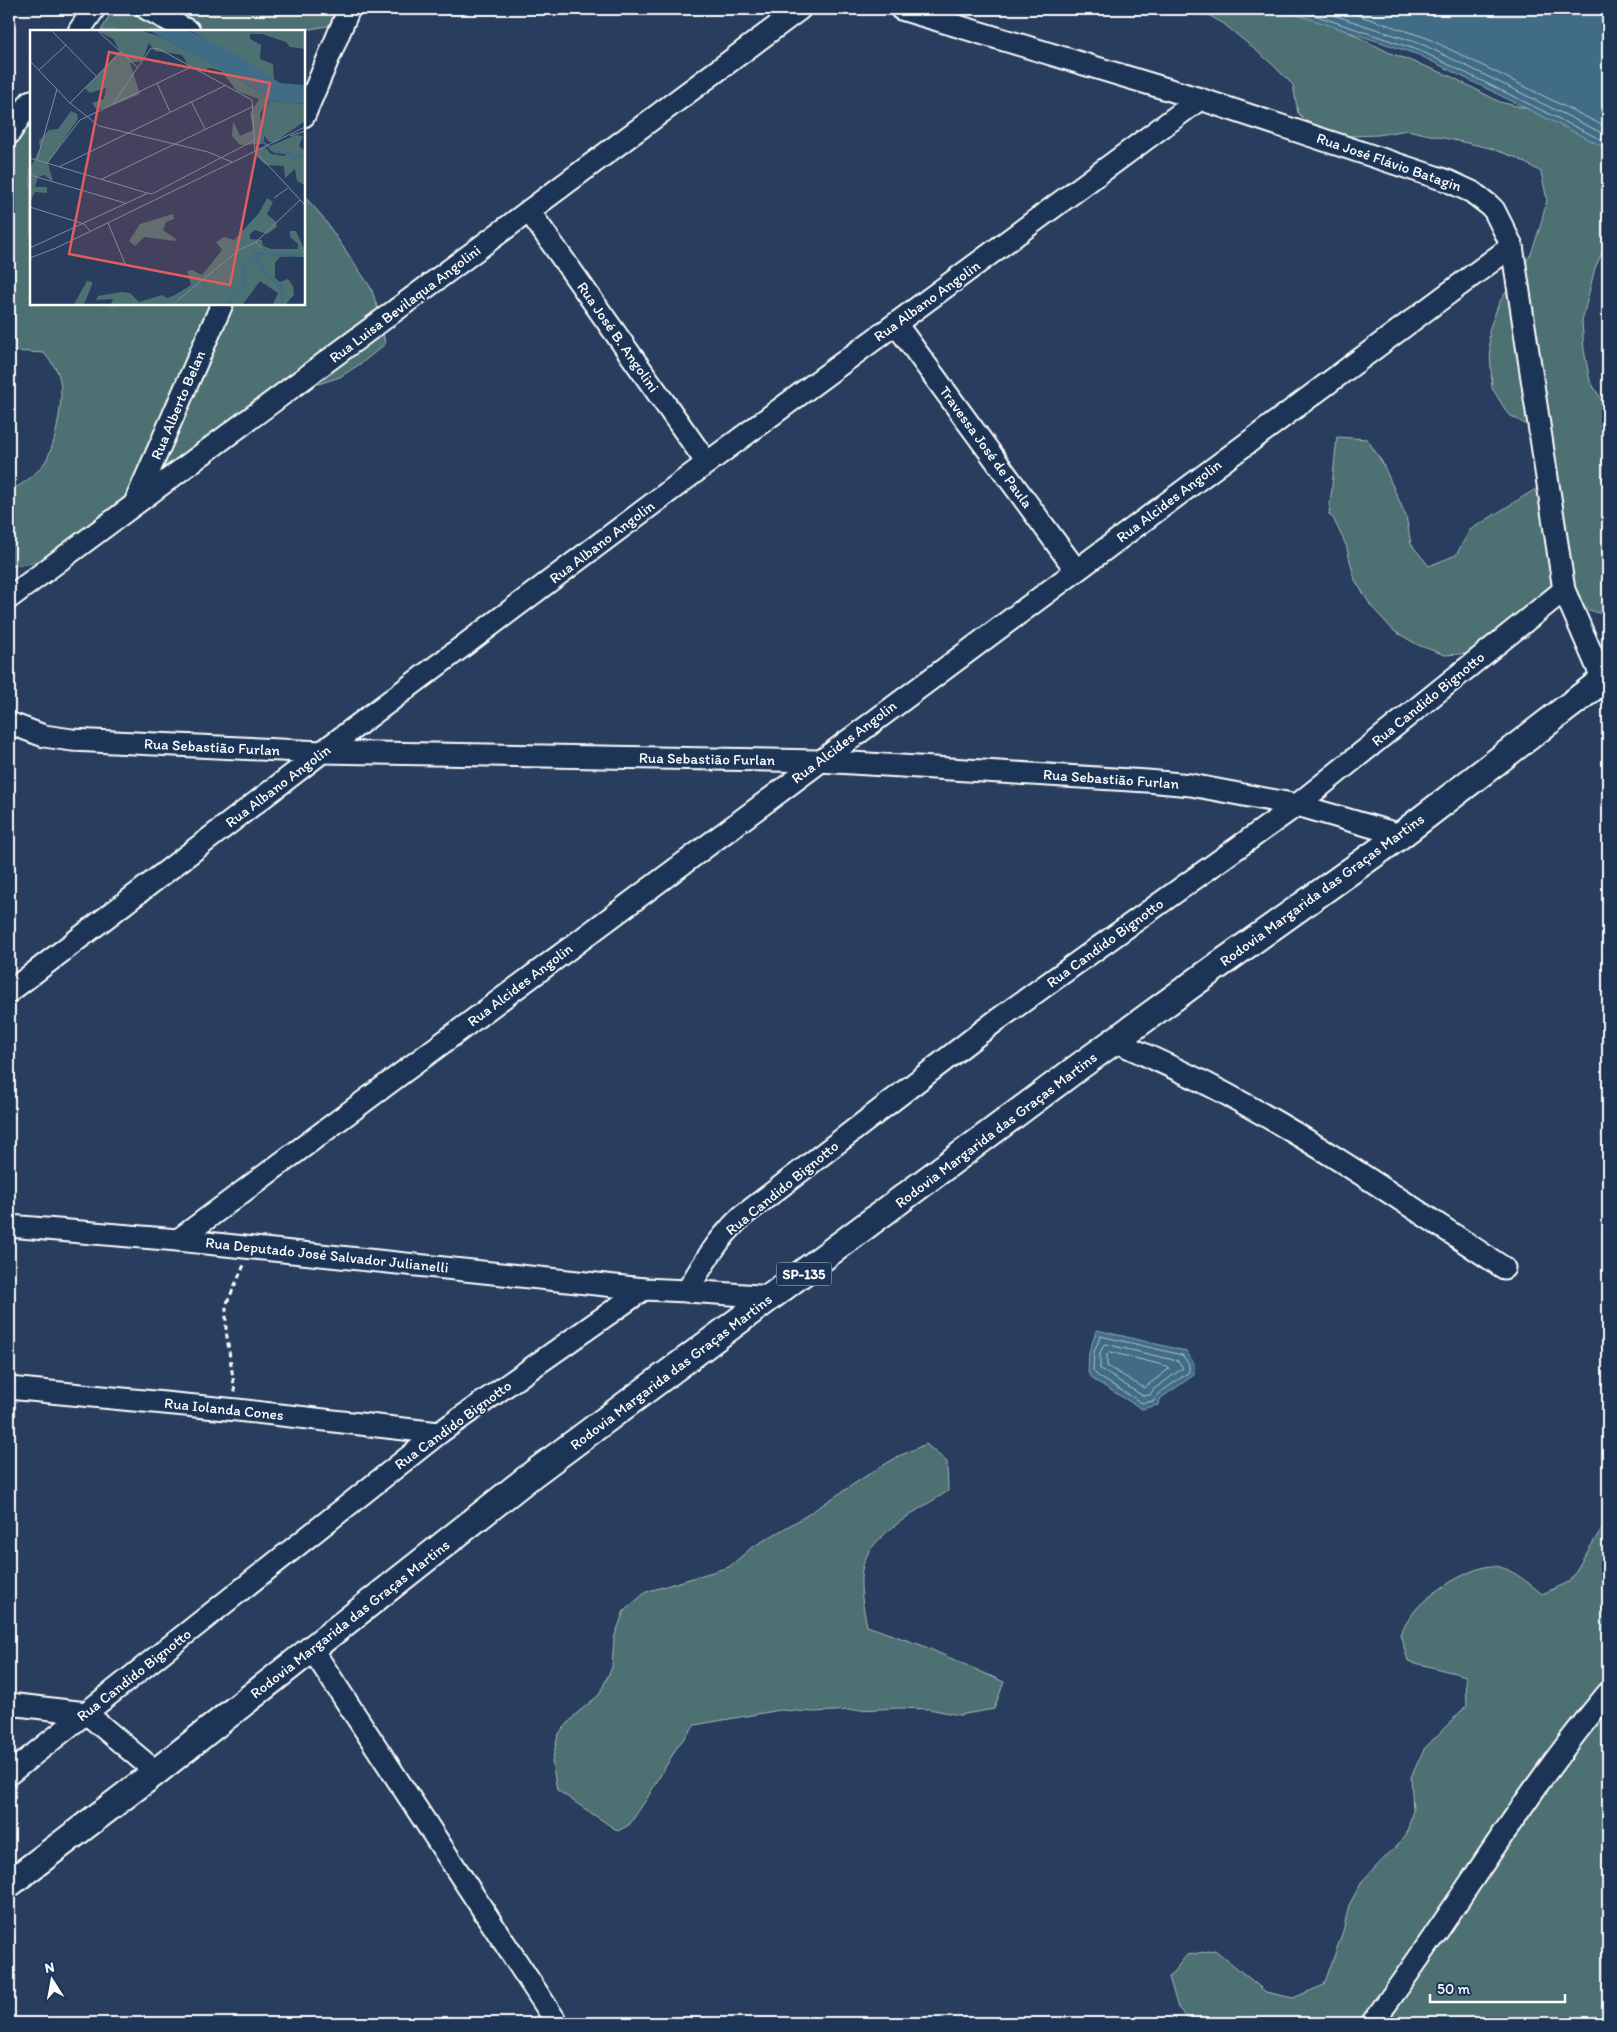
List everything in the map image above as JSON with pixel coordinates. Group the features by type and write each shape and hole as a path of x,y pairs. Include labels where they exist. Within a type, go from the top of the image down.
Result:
{"main road":[{"name":"Rodovia Margarida das Graças Martins","path":"9,1884 156,1772 533,1474 1115,1041 1401,835 1606,680"}],"street":[{"path":"80,30 94,9"},
{"path":"146,9 187,30"},
{"path":"307,102 349,9"},
{"name":"Rua Luisa Bevilaqua Angolini","path":"9,598 800,9"},
{"name":"Rua José Flávio Batagin","path":"901,9 1200,99 1423,172 1472,192 1494,210 1512,246 1564,590 1606,680"},
{"name":"Rua Albano Angolin","path":"9,992 322,752 1200,99"},
{"path":"9,134 30,102"},
{"name":"Rua José B. Angolini","path":"528,212 707,464"},
{"name":"Rua Alcides Angolin","path":"178,1240 1512,246"},
{"name":"Rua Alberto Belan","path":"134,505 222,305"},
{"name":"Travessa José de Paula","path":"896,324 1076,570"},
{"name":"Rua Candido Bignotto","path":"687,1291 713,1248 724,1233 741,1217 994,1023 1297,805 1564,590"},
{"name":"Rua Sebastião Furlan","path":"9,722 44,736 72,740 322,752 820,761 1156,782 1226,790 1297,805 1401,835"},
{"path":"1115,1041 1211,1086 1253,1110 1304,1140 1504,1268"},
{"name":"Rua Deputado José Salvador Julianelli","path":"9,1226 178,1240 644,1289"},
{"path":"644,1289 773,1296"},
{"name":"Rua Candido Bignotto","path":"9,1774 439,1433 644,1289"},
{"name":"Rua Iolanda Cones","path":"9,1388 237,1410 439,1433"},
{"path":"312,1649 557,2023"},
{"path":"1372,2023 1412,1970 1563,1751 1608,1692"},
{"path":"9,1704 86,1713 156,1772"}],"path":[{"path":"237,1410 226,1330 226,1305 252,1248"}],"green space":[{"path":"113,9 348,9 339,24 305,30 102,30"},
{"path":"1198,9 1285,9 1337,26 1390,53 1448,75 1500,102 1553,115 1608,138 1608,240 1595,268 1582,321 1584,350 1590,381 1605,405 1608,417 1608,614 1598,613 1570,603 1543,612 1529,636 1502,648 1474,653 1445,655 1418,645 1394,631 1371,606 1355,580 1346,545 1333,518 1329,515 1337,437 1367,439 1382,462 1406,516 1411,544 1429,566 1456,555 1470,530 1542,485 1532,428 1508,414 1492,388 1489,330 1499,303 1531,254 1540,227 1547,200 1541,172 1517,158 1490,148 1407,130 1378,135 1320,134 1298,113 1293,85 1271,63 1224,24"},
{"path":"30,110 30,305 305,305 305,197 322,216 371,288 380,315 385,344 363,362 340,377 312,386 285,398 66,557 9,567 9,491 19,486 37,471 49,454 56,433 61,384 55,367 44,353 15,351 9,353 9,142"},
{"path":"926,1444 947,1462 948,1491 899,1522 876,1542 868,1553 863,1565 861,1580 867,1626 921,1645 1004,1682 994,1709 959,1715 929,1709 899,1708 813,1712 780,1710 695,1725 677,1747 629,1825 618,1831 557,1790 552,1762 558,1735 576,1714 599,1695 612,1667 614,1638 624,1611 646,1592 729,1567 751,1548 804,1517 872,1472 899,1456"},
{"path":"1608,1518 1608,2023 1192,2023 1178,2008 1169,1977 1187,1955 1215,1950 1266,1992 1293,1998 1324,1985 1343,1931 1349,1905 1363,1880 1406,1836 1413,1810 1411,1777 1424,1749 1467,1705 1466,1676 1408,1661 1400,1634 1414,1611 1452,1581 1484,1567 1493,1566 1506,1569 1532,1585 1542,1594 1569,1582"}],"water":[{"path":"1280,9 1608,9 1608,149 1419,55"},
{"path":"1097,1330 1186,1351 1194,1363 1194,1375 1161,1398 1158,1405 1142,1409 1094,1380 1088,1373 1089,1351"}]}
